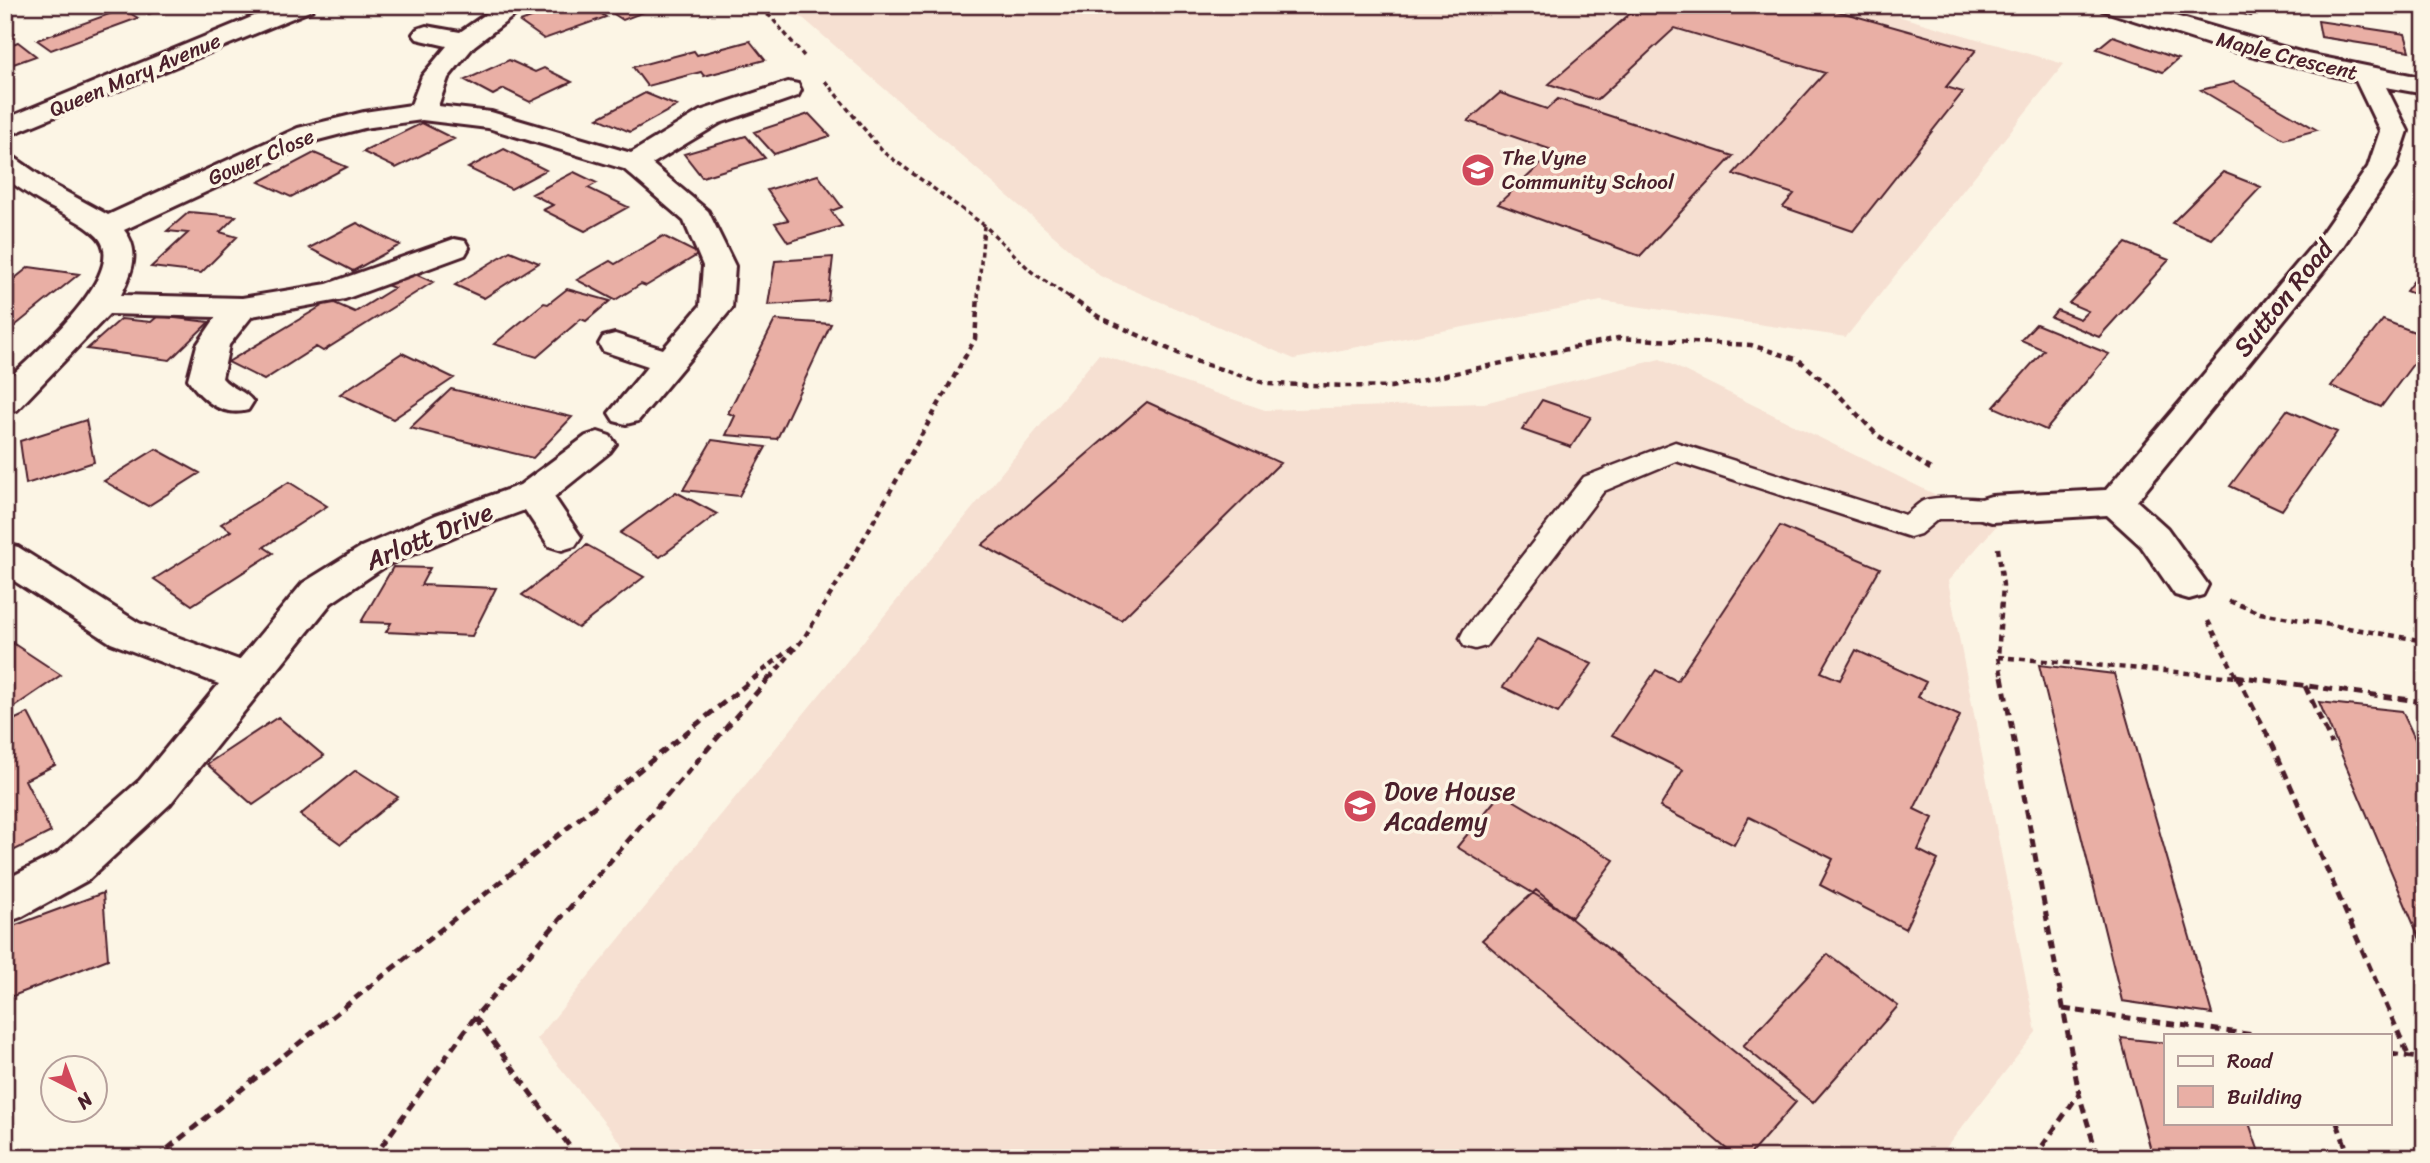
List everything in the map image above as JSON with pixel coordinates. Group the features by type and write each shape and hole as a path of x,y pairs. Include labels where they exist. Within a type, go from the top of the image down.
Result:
{"street":[{"name":"Queen Mary Avenue","path":"5,129 303,5"},
{"path":"422,112 435,76 465,41 516,5"},
{"name":"Maple Crescent","path":"2110,5 2225,42 2299,62 2425,86"},
{"path":"426,34 465,41"},
{"name":"Sutton Road","path":"2116,502 2328,246 2382,167 2394,131 2367,77"},
{"path":"634,163 710,117 788,90"},
{"name":"Gower Close","path":"108,226 308,134 364,120 422,112 491,120 634,163 697,217 719,266 716,308 626,412"},
{"path":"5,164 37,187 108,226 118,243 120,257 110,288 101,304 5,402"},
{"path":"101,304 242,308 334,292 454,248"},
{"path":"236,402 215,392 205,379 213,345 224,327 242,308"},
{"path":"615,344 671,363"},
{"name":"Arlott Drive","path":"5,903 72,867 155,792 245,678 317,593 374,556 449,524 533,494 598,444"},
{"path":"533,494 562,537"},
{"path":"1992,509 2116,502 2154,537 2189,585"},
{"path":"5,557 125,633 245,678"}],"lane":[{"path":"1475,638 1594,484 1675,451 1910,527 1931,509 1992,509"}],"path":[{"path":"753,5 771,17 805,58"},
{"path":"822,78 883,152 984,225 1032,272 1099,317 1195,361 1268,384 1391,387 1618,338 1751,345 1799,360 1836,392 1877,435 1992,509 2003,585 1998,657 2079,1094 2098,1158"},
{"path":"373,1158 475,1017 804,638 857,551 975,339 984,225"},
{"path":"2189,585 2260,613 2425,641"},
{"path":"2189,585 2274,748 2409,1057"},
{"path":"156,1158 804,638"},
{"path":"1998,657 2236,676 2425,702"},
{"path":"2305,685 2332,744"},
{"path":"2063,1009 2247,1034"},
{"path":"475,1017 578,1158"},
{"path":"2392,1055 2425,1059"},
{"path":"2034,1158 2079,1094"},
{"path":"2337,1124 2350,1158"}],"shaded area":[{"name":"The Vyne Community School","path":"778,5 1860,5 2064,64 1846,337 1601,301 1294,359 1100,276 804,19"},
{"name":"Dove House Academy","path":"1099,354 1265,410 1484,403 1660,359 1997,525 1948,581 2036,1032 1938,1158 633,1158 537,1039"}],"building":[{"path":"135,5 173,5 149,14"},
{"path":"568,5 589,5 606,17 544,39 520,22"},
{"path":"600,5 662,5 623,20"},
{"path":"1640,5 1825,5 1823,7 1976,50 1946,87 1963,92 1853,231 1783,207 1794,194 1733,174 1825,73 1675,28 1597,100 1549,84"},
{"path":"2212,5 2256,5 2259,6 2251,16"},
{"path":"123,9 138,18 51,50 37,40"},
{"path":"2318,21 2405,34 2410,51 2321,37"},
{"path":"2113,36 2178,59 2163,72 2097,49"},
{"path":"750,41 765,60 704,76 701,72 647,86 633,67 694,51 697,55"},
{"path":"18,42 36,56 5,67 5,47"},
{"path":"509,60 535,72 544,68 572,82 530,102 504,89 493,95 465,80"},
{"path":"2234,82 2317,130 2284,139 2201,90"},
{"path":"645,93 677,106 630,132 598,118"},
{"path":"1500,93 1547,109 1558,99 1733,156 1640,256 1498,204 1555,151 1468,121"},
{"path":"809,114 830,136 774,154 754,132"},
{"path":"422,123 454,139 396,168 363,152"},
{"path":"746,136 765,158 702,177 684,154"},
{"path":"504,149 546,170 511,189 468,168"},
{"path":"314,153 347,167 291,197 259,182"},
{"path":"574,172 597,183 588,188 628,207 585,231 543,210 553,205 532,194"},
{"path":"2223,172 2261,187 2212,239 2172,223"},
{"path":"818,175 842,207 831,211 842,226 788,242 775,223 788,220 767,190"},
{"path":"189,212 236,216 220,232 237,237 201,273 151,267 188,233 167,231"},
{"path":"357,223 400,245 353,271 309,248"},
{"path":"663,236 699,254 646,286 641,284 615,300 577,280 610,261 615,264"},
{"path":"2126,243 2169,260 2099,337 2051,317 2057,310 2080,319 2088,311 2069,303"},
{"path":"510,251 539,263 484,298 455,285"},
{"path":"833,257 828,301 768,305 775,261"},
{"path":"2425,266 2425,298 2406,291"},
{"path":"29,267 79,274 5,334 5,286"},
{"path":"406,270 433,282 323,351 316,347 264,380 228,362 330,301 355,312 394,288 384,284"},
{"path":"567,289 610,301 586,321 581,319 537,357 494,344 544,303 548,304"},
{"path":"158,316 209,322 170,360 87,349 121,319 151,322"},
{"path":"775,320 831,324 777,439 726,435 735,416 728,413"},
{"path":"2383,320 2425,336 2425,348 2381,407 2331,386"},
{"path":"2036,324 2109,354 2046,430 1994,407 2044,350 2021,340"},
{"path":"402,353 454,378 393,419 340,394"},
{"path":"451,389 572,417 533,458 410,428"},
{"path":"1542,400 1591,417 1571,447 1522,430"},
{"path":"1147,402 1280,463 1121,620 982,545"},
{"path":"2287,410 2337,432 2282,510 2230,486"},
{"path":"86,420 94,462 26,484 20,441"},
{"path":"712,440 766,447 739,496 683,490"},
{"path":"156,449 200,473 148,506 104,481"},
{"path":"289,482 327,506 264,547 273,553 192,605 154,579 231,531 221,524"},
{"path":"676,492 717,514 660,557 620,533"},
{"path":"1780,526 1880,568 1821,672 1840,680 1856,650 1926,682 1918,697 1960,716 1914,809 1933,818 1918,850 1938,860 1905,929 1820,885 1833,859 1749,817 1734,845 1660,807 1683,770 1612,735 1656,670 1677,681"},
{"path":"587,545 644,577 578,628 522,595"},
{"path":"393,567 430,568 421,585 496,588 472,636 386,632 391,623 361,622"},
{"path":"5,638 61,675 5,713"},
{"path":"1538,639 1592,664 1558,713 1503,687"},
{"path":"2039,665 2114,674 2212,1014 2122,1001"},
{"path":"2319,702 2402,711 2425,760 2425,951"},
{"path":"28,713 55,765 25,780 51,832 5,855 5,724"},
{"path":"278,717 324,756 253,805 207,764"},
{"path":"356,770 398,797 341,844 300,815"},
{"path":"1501,793 1614,860 1572,917 1457,847"},
{"path":"1536,890 1796,1102 1747,1158 1737,1158 1482,940"},
{"path":"103,893 108,959 5,999 5,929"},
{"path":"1828,954 1898,1006 1813,1103 1743,1046"},
{"path":"2121,1038 2164,1043 2164,1124 2249,1124 2261,1158 2153,1158"}],"place":[{"name":"The Vyne Community School","path":"1478,170"},
{"name":"Dove House Academy","path":"1360,806"}]}
